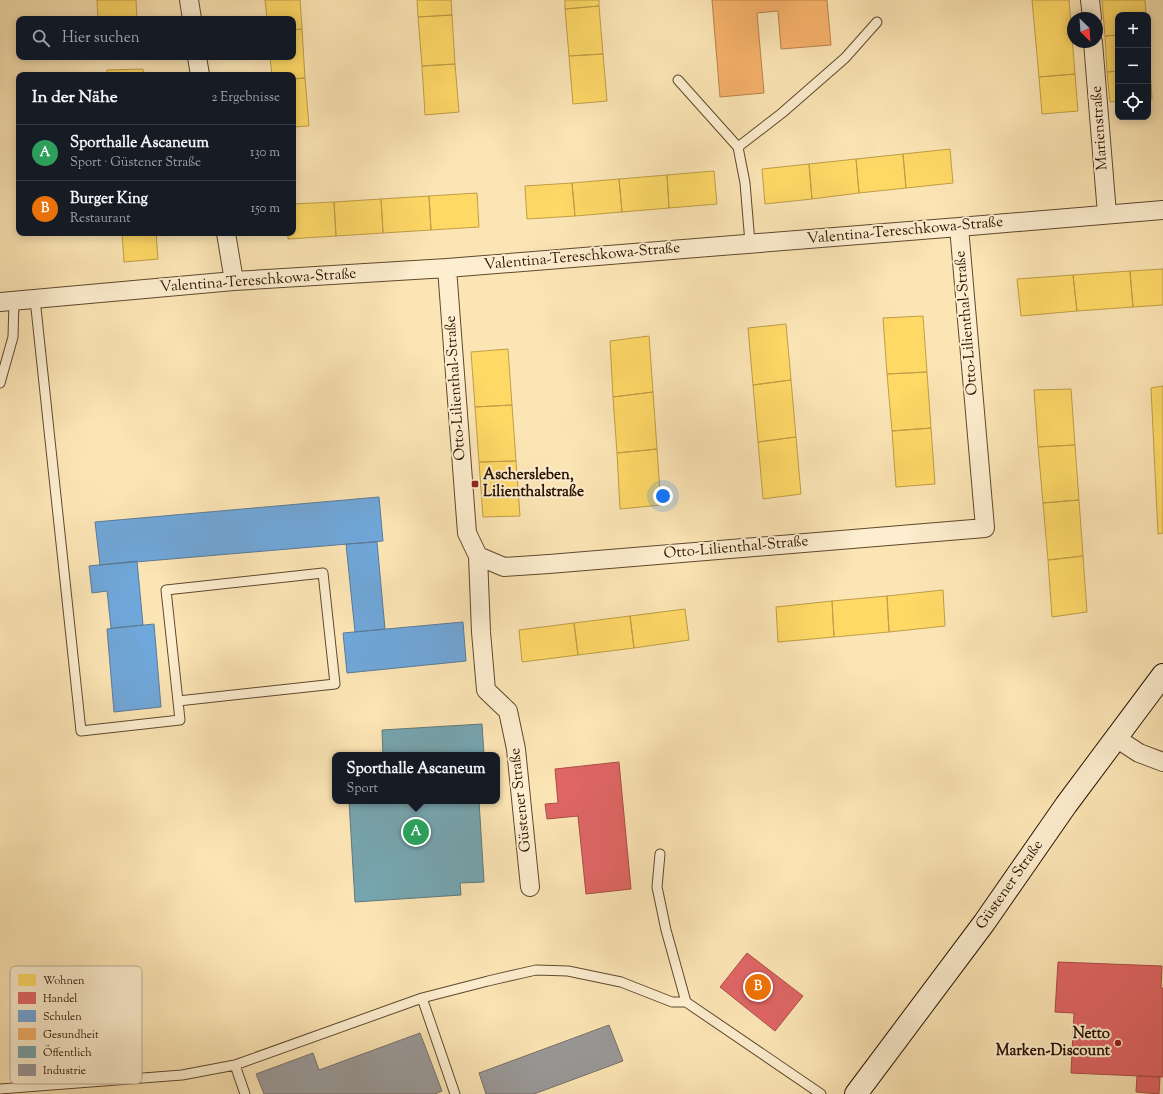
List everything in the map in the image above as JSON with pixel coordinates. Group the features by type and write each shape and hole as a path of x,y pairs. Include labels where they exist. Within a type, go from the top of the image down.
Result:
{"main road":[{"name":"Güstener Straße","path":"856,1094 984,923 1063,809 1163,675"}],"street":[{"path":"189,0 192,16"},
{"path":"1090,0 1091,12"},
{"name":"Marienstraße","path":"1093,48 1107,214"},
{"path":"198,60 200,72"},
{"name":"Valentina-Tereschkowa-Straße","path":"7,302 234,281 447,268 1163,210"},
{"name":"Otto-Lilienthal-Straße","path":"447,268 467,533 478,556 504,567 985,528 959,227"},
{"path":"226,236 234,281"},
{"name":"Güstener Straße","path":"478,556 481,632 486,690 508,711 516,749 530,887"},
{"path":"1116,738 1139,753 1163,762"}],"lane":[{"path":"738,147 782,113 845,58 877,22"},
{"path":"678,80 738,147 745,183 750,243"},
{"path":"35,299 81,731 180,720 166,590 323,573 335,684 178,701"},
{"path":"0,383 13,337 7,302"},
{"path":"660,854 657,887 666,930 686,1002"},
{"path":"142,1078 182,1075 235,1065 422,998 536,970 568,971 621,982 672,1002 686,1002 821,1094"},
{"path":"422,998 455,1094"},
{"path":"235,1065 245,1094"},
{"path":"0,1089 65,1084"}],"building: Wohnen":[{"path":"97,0 136,0 137,16 98,16"},
{"path":"265,0 300,0 302,29 296,30 296,16 267,16"},
{"path":"417,0 451,0 452,15 418,17"},
{"path":"565,0 599,0 599,6 565,9"},
{"path":"1032,0 1069,0 1070,12 1067,12 1067,48 1073,48 1075,74 1039,77"},
{"path":"1102,0 1145,0 1146,12 1115,12 1115,35 1105,36"},
{"path":"599,6 603,54 569,56 565,9"},
{"path":"452,15 455,64 422,66 418,17"},
{"path":"302,29 305,78 296,79 296,72 272,72 270,60 296,60 296,30"},
{"path":"1115,35 1115,71 1107,72 1105,36"},
{"path":"603,54 607,101 573,104 569,56"},
{"path":"455,64 459,112 425,115 422,66"},
{"path":"143,69 144,72 107,72 107,70"},
{"path":"1115,71 1115,101 1110,102 1107,72"},
{"path":"1075,74 1078,111 1042,114 1039,77"},
{"path":"305,78 309,126 296,127 296,79"},
{"path":"950,149 953,183 906,188 903,154"},
{"path":"903,154 906,188 859,193 856,159"},
{"path":"856,159 859,193 812,199 809,164"},
{"path":"809,164 812,199 765,204 762,169"},
{"path":"714,171 717,204 669,208 667,175"},
{"path":"667,175 669,208 622,212 619,179"},
{"path":"619,179 622,212 575,216 572,183"},
{"path":"572,183 575,216 527,219 525,186"},
{"path":"477,193 479,227 431,230 429,196"},
{"path":"429,196 431,230 383,233 381,199"},
{"path":"381,199 383,233 336,236 334,202"},
{"path":"334,202 336,236 288,239 288,236 296,236 296,204"},
{"path":"122,236 156,236 158,259 124,262"},
{"path":"1163,269 1163,305 1133,307 1130,271"},
{"path":"1130,271 1133,307 1077,311 1073,275"},
{"path":"1073,275 1077,311 1021,316 1017,279"},
{"path":"923,316 927,372 887,374 883,318"},
{"path":"786,324 791,380 753,385 748,328"},
{"path":"649,336 653,392 613,397 610,341"},
{"path":"508,349 512,405 475,407 471,352"},
{"path":"927,372 931,428 892,431 887,374"},
{"path":"791,380 796,437 758,442 753,385"},
{"path":"1163,386 1163,533 1158,534 1151,388"},
{"path":"1071,389 1075,445 1038,447 1034,390"},
{"path":"653,392 657,449 617,453 613,397"},
{"path":"512,405 516,461 479,462 475,407"},
{"path":"931,428 935,484 896,487 892,431"},
{"path":"796,437 801,494 763,499 758,442"},
{"path":"1075,445 1079,500 1043,503 1038,447"},
{"path":"657,449 661,505 620,509 617,453"},
{"path":"516,461 520,516 483,517 479,462"},
{"path":"1079,500 1083,556 1048,560 1043,503"},
{"path":"1083,556 1087,612 1052,617 1048,560"},
{"path":"943,590 945,626 889,632 887,596"},
{"path":"887,596 889,632 834,637 832,601"},
{"path":"832,601 834,637 778,642 776,607"},
{"path":"685,609 689,640 634,648 630,616"},
{"path":"630,616 634,648 578,655 574,623"},
{"path":"574,623 578,655 522,662 519,630"}],"building: Handel":[{"path":"619,762 631,889 586,894 578,816 547,819 545,804 558,803 555,769"},
{"path":"747,953 803,996 775,1031 720,987"},
{"name":"Netto Marken-Discount","path":"1058,962 1162,966 1163,1077 1071,1073 1074,1013 1055,1012"},
{"path":"1137,1076 1160,1077 1159,1094 1136,1092"}],"building: Schulen":[{"path":"379,497 383,541 100,565 95,522"},
{"path":"377,542 385,629 355,632 346,544"},
{"path":"137,561 143,625 111,628 107,591 92,593 89,566"},
{"path":"463,622 466,661 347,673 343,633"},
{"path":"154,624 161,707 114,712 107,629"}],"building: Gesundheit":[{"path":"712,0 827,0 831,45 781,49 778,11 757,13 764,93 720,97"}],"building: Öffentlich":[{"path":"482,724 484,752 383,752 382,730"},
{"path":"349,804 479,804 484,882 460,883 461,895 355,902"}],"building: Industrie":[{"path":"609,1025 623,1061 534,1094 486,1094 479,1073"},
{"path":"420,1033 442,1091 435,1094 264,1094 256,1074 313,1053 319,1070"}],"place":[{"name":"Aschersleben, Lilienthalstraße","path":"475,484"},
{"name":"Sporthalle Ascaneum","path":"416,832"},
{"name":"Burger King","path":"758,987"},
{"name":"Netto Marken-Discount","path":"1118,1043"}]}
